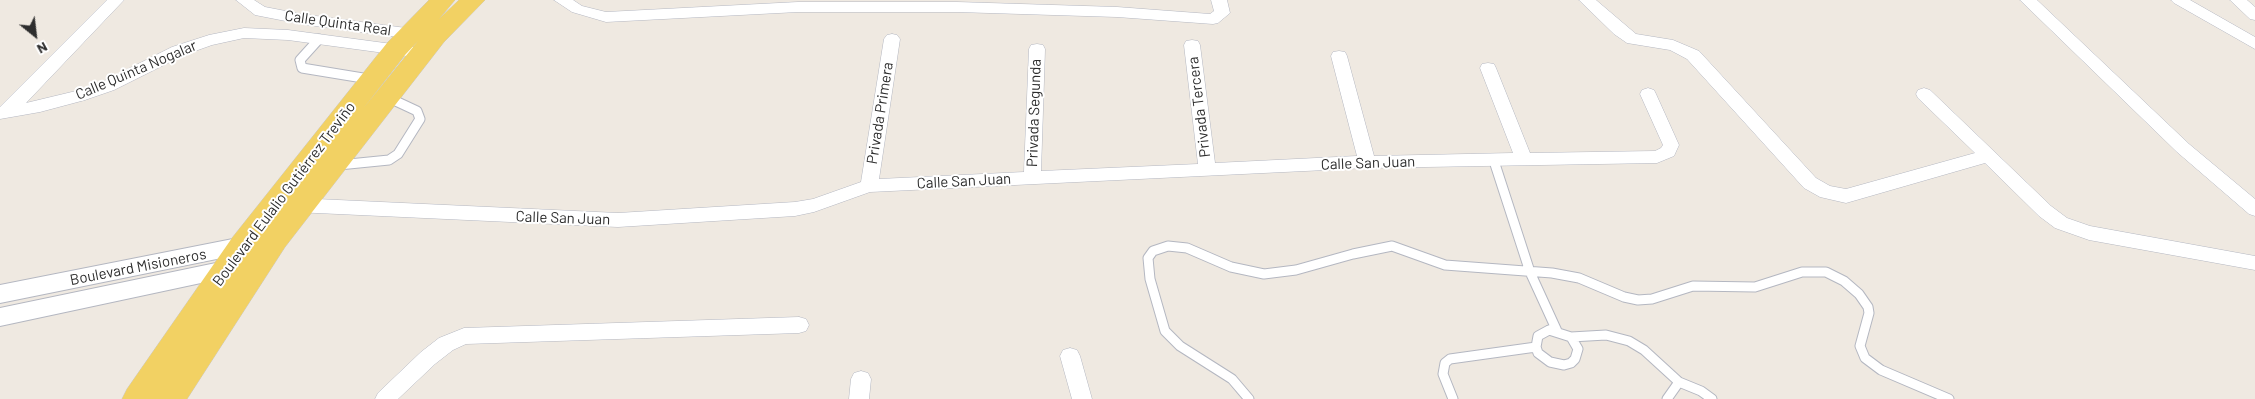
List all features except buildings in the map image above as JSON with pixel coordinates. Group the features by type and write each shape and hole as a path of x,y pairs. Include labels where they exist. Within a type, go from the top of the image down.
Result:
{"main road":[{"name":"Boulevard Eulalio Gutiérrez Treviño","path":"170,399 250,255 274,204 379,88 415,43 443,0"},
{"name":"Boulevard Eulalio Gutiérrez Treviño","path":"415,43 473,0"},
{"name":"Boulevard Eulalio Gutiérrez Treviño","path":"138,399 224,270 275,239 333,165 379,88"}],"street":[{"path":"4,112 116,0"},
{"name":"Calle Quinta Real","path":"244,0 260,11 415,43"},
{"path":"562,0 577,8 606,17 797,3 956,3 1117,6 1213,19 1222,13 1218,0"},
{"path":"606,17 619,0"},
{"path":"1587,0 1619,30 1632,39 1673,45 1693,55 1810,183 1826,192 1846,196 1987,156"},
{"path":"2028,0 2183,148 2255,209"},
{"path":"2179,0 2255,44"},
{"path":"2238,0 2255,15"},
{"path":"244,32 260,11"},
{"name":"Calle Quinta Nogalar","path":"4,112 79,96 108,86 178,51 209,40 244,32 319,39 415,43"},
{"name":"Privada Primera","path":"869,186 892,39"},
{"name":"Privada Tercera","path":"1192,44 1207,169"},
{"name":"Privada Segunda","path":"1032,177 1037,49"},
{"path":"1339,56 1367,162"},
{"path":"1488,68 1524,160"},
{"name":"Calle San Juan","path":"274,204 618,220 795,209 814,205 869,186 1367,162 1494,161 1657,156 1668,152 1672,145 1648,94"},
{"path":"1924,94 2045,211 2062,223 2090,233 2255,263"},
{"name":"Boulevard Misioneros","path":"0,294 250,255"},
{"name":"Boulevard Misioneros","path":"0,318 224,270"},
{"path":"385,399 428,358 446,344 464,336 799,325"},
{"path":"1070,356 1082,399"},
{"path":"860,399 861,379"}],"lane":[{"path":"319,39 300,60 302,68 379,88 417,111 420,119 398,154 389,160 333,165"},
{"path":"1494,161 1530,272 1557,331"},
{"path":"1248,399 1232,379 1180,346 1165,331 1150,279 1148,258 1153,251 1168,246 1188,248 1231,267 1264,274 1296,270 1353,254 1392,246 1444,265 1552,273 1579,278 1624,297 1644,300 1693,286 1755,287 1802,272 1826,272 1844,280 1859,294 1868,307 1869,313 1860,346 1865,358 1881,370 1949,399"},
{"path":"1571,337 1578,349 1578,354 1575,359 1564,365 1550,362 1543,358 1536,347 1538,336 1549,330 1571,337 1606,335 1629,341 1644,350 1679,382 1701,391 1712,399"},
{"path":"1453,399 1443,374 1445,363 1450,359 1536,347"},
{"path":"1667,399 1679,382"}]}
